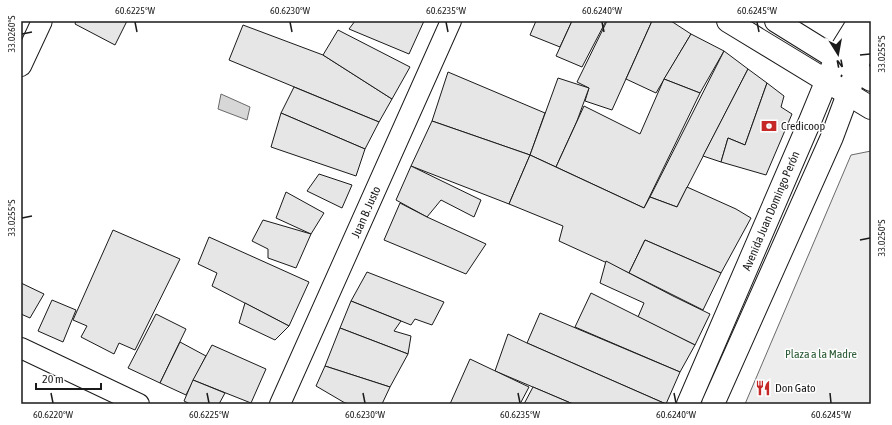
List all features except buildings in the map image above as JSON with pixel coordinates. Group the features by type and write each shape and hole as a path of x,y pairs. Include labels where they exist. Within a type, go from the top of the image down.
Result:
{"main road":[{"path":"728,21 871,108"},
{"path":"776,21 864,75"},
{"name":"Avenida Juan Domingo Perón","path":"688,404 836,58 859,21"},
{"name":"Avenida Juan Domingo Perón","path":"713,404 832,137 848,94 864,75 866,40 871,33"}],"street":[{"path":"21,66 42,21"},
{"name":"Juan B. Justo","path":"280,404 451,21"},
{"path":"21,348 139,404"}],"shaded area":[{"path":"221,94 250,107 247,120 218,109"},
{"name":"Plaza a la Madre","path":"871,151 871,404 745,404 851,155"}],"place":[{"name":"Credicoop","path":"769,126"},
{"name":"Don Gato","path":"763,388"}]}
